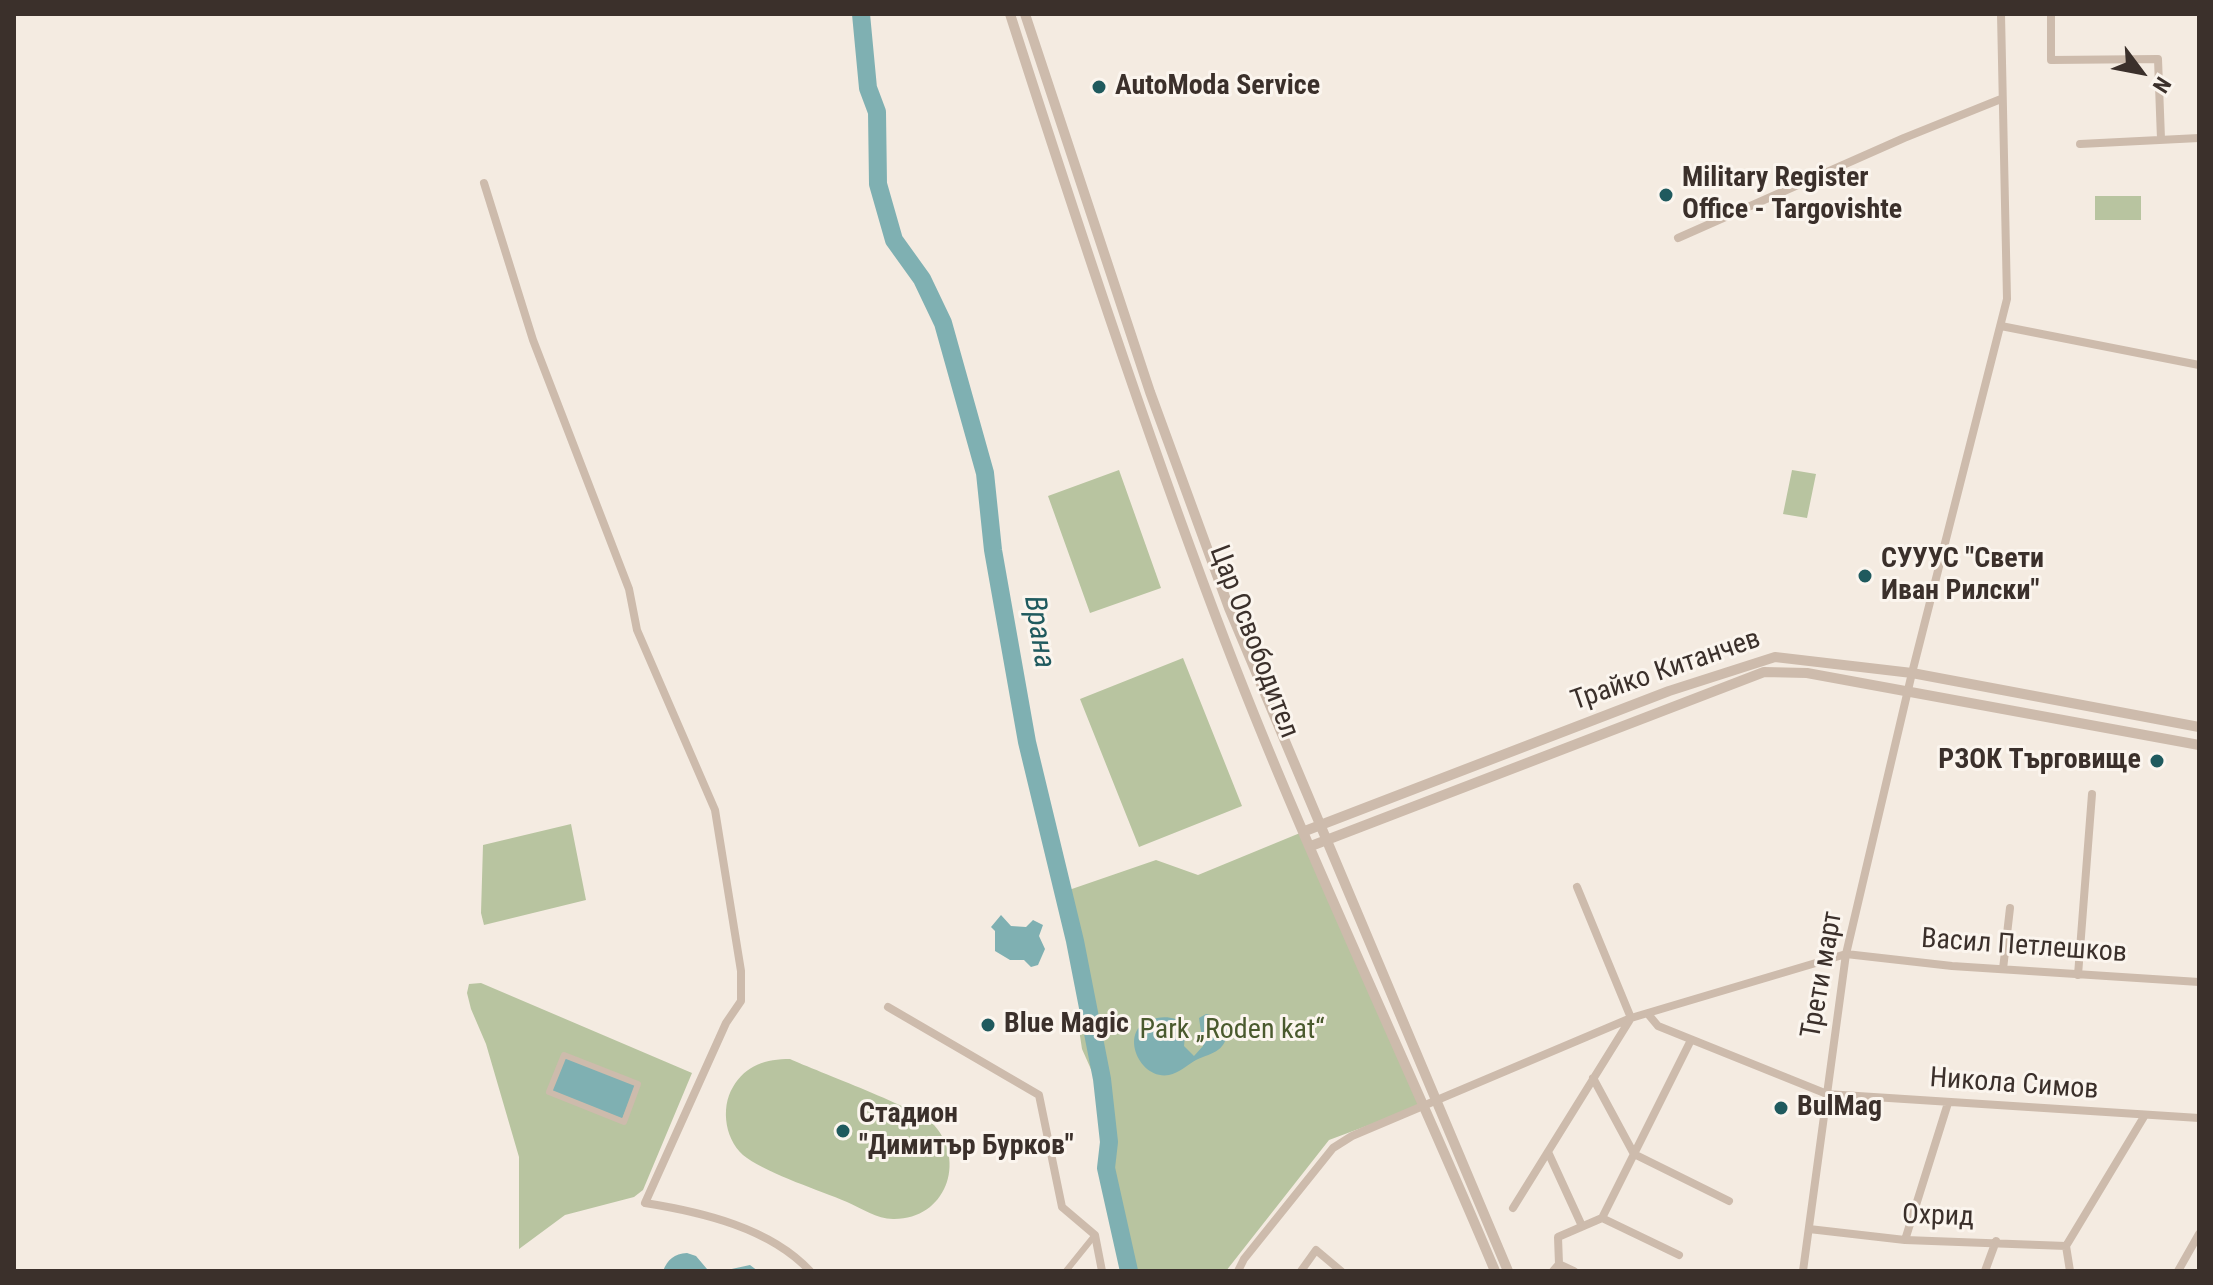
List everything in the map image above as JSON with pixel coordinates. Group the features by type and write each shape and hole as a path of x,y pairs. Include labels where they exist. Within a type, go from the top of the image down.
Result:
{"street":[{"name":"Цар Освободител","path":"1010,14 1151,439 1216,617 1311,846 1495,1271"},
{"name":"Цар Освободител","path":"1025,14 1160,421 1229,608 1508,1271"},
{"name":"Трети март","path":"1803,1271 1846,954 1912,673 2001,326 2009,279 2001,99 2001,14"},
{"path":"2051,14 2051,60 2158,59 2161,139"},
{"path":"1678,238 1904,138 2001,99"},
{"path":"2080,144 2199,138"},
{"path":"484,183 533,340 629,589 637,630 715,810 733,909 741,1001 726,1023 645,1203 688,1209 763,1238 797,1256 810,1271"},
{"path":"2001,326 2199,365"},
{"name":"Трайко Китанчев","path":"1305,831 1748,663 1775,657 1912,673 2199,727"},
{"name":"Трайко Китанчев","path":"1311,846 1749,675 1791,670 2199,745"},
{"path":"2078,975 2092,794"},
{"path":"1577,887 1631,1018"},
{"path":"2003,969 2010,908"},
{"path":"1238,1271 1244,1259 1333,1148 1631,1018 1846,954"},
{"name":"Васил Петлешков","path":"1846,954 2078,975 2199,982"},
{"path":"888,1007 1039,1095 1062,1207 1095,1235 1102,1271"},
{"name":"Никола Симов","path":"1648,1014 1658,1026 1827,1094 2199,1118"},
{"path":"1513,1208 1631,1018"},
{"path":"1574,1271 1556,1267 1558,1237 1602,1218 1691,1040"},
{"path":"564,1055 638,1084 624,1122 549,1092 564,1055"},
{"path":"1593,1078 1634,1154 1729,1201"},
{"path":"1905,1240 1948,1103"},
{"path":"2070,1271 2066,1246 2145,1115"},
{"path":"1548,1152 1582,1226"},
{"path":"1602,1218 1679,1255"},
{"name":"Охрид","path":"1809,1229 1905,1240 2066,1246"},
{"path":"2178,1271 2199,1234"},
{"path":"1066,1271 1095,1235"},
{"path":"1985,1271 1996,1241"},
{"path":"1301,1271 1316,1250 1341,1271"}],"green space":[{"path":"2095,196 2141,196 2141,220 2095,220"},
{"path":"1119,470 1161,588 1090,613 1048,496"},
{"path":"1792,470 1816,474 1807,518 1783,514"},
{"path":"1183,658 1242,806 1139,847 1080,699"},
{"path":"571,824 586,900 484,925 481,913 483,845"},
{"name":"Park „Roden kat“","path":"1300,833 1420,1106 1329,1140 1226,1271 1132,1271 1116,1220 1110,1166 1113,1119 1082,1049 1078,1023 1083,1000 1066,891 1156,860 1198,875"},
{"path":"481,983 692,1073 643,1190 634,1197 565,1215 519,1249 519,1157 486,1044 467,993 469,984"},
{"path":"790,1059 889,1100 934,1125 949,1155 949,1171 938,1199 926,1210 911,1217 881,1217 769,1170 740,1152 727,1125 727,1105 733,1087 750,1068 773,1060"}],"water":[{"path":"1001,915 1011,926 1026,927 1033,920 1043,925 1039,936 1045,949 1038,965 1031,967 1024,960 1010,960 995,951 995,931 991,927"},
{"path":"1206,1014 1215,1016 1227,1029 1225,1042 1218,1050 1169,1075 1158,1075 1148,1070 1136,1051 1134,1041 1144,1023 1165,1017 1183,1023 1186,1025 1184,1046 1194,1056 1203,1046 1199,1018"},
{"path":"565,1057 636,1085 622,1119 551,1091"},
{"path":"687,1253 696,1256 707,1269 727,1270 750,1265 758,1271 663,1271 672,1258"}],"waterway":[{"name":"Врана","path":"861,14 868,88 877,112 878,184 894,240 922,279 943,323 985,473 993,550 1027,742 1075,941 1102,1079 1109,1142 1106,1168 1129,1271"}],"place":[{"name":"AutoModa Service","path":"1099,87"},
{"name":"Military Register Office - Targovishte","path":"1666,195"},
{"name":"СУУУС \"Свети Иван Рилски\"","path":"1865,576"},
{"name":"РЗОК Търговище","path":"2157,761"},
{"name":"Blue Magic","path":"988,1025"},
{"name":"BulMag","path":"1781,1108"},
{"name":"Стадион \"Димитър Бурков\"","path":"843,1131"}]}
